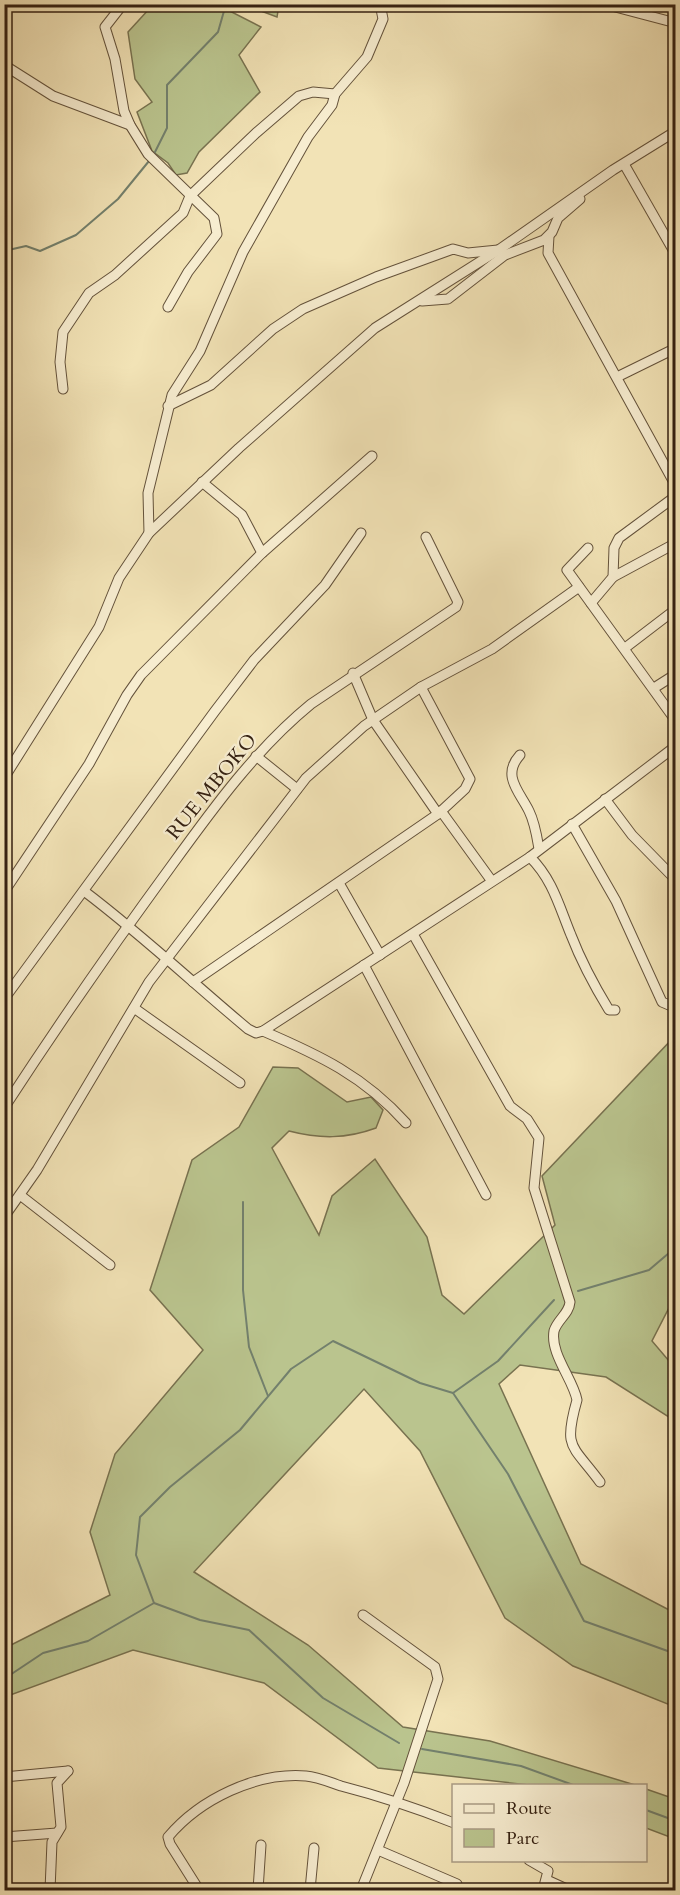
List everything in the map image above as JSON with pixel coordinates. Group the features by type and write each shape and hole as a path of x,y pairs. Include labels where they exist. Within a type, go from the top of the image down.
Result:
{"street":[{"path":"123,4 105,27 116,59 124,111 130,125 157,165 214,218 217,234 188,272 168,307"},
{"path":"149,533 148,493 163,441 168,406 172,395 200,351 243,252 308,137 332,105 335,94 367,57 383,19 380,4"},
{"path":"604,4 675,23"},
{"path":"4,65 53,96 130,125"},
{"path":"63,389 60,362 63,332 89,293 115,275 183,213 190,196 256,133 299,96 313,92 335,94"},
{"path":"4,778 99,627 119,578 149,533 360,339 500,249 613,170 675,131"},
{"path":"624,164 675,255"},
{"path":"613,170 602,183 558,218 549,237 548,253 675,486"},
{"path":"420,301 448,298 506,255 549,237"},
{"path":"168,406 211,385 273,329 303,309 375,277 453,249 468,253 500,249"},
{"path":"617,377 675,348"},
{"path":"4,892 106,737 136,682 262,553 372,456"},
{"path":"202,482 242,515 262,553"},
{"path":"613,576 614,548 619,538 675,496"},
{"path":"4,999 247,669 326,585 361,533"},
{"name":"RUE MBOKO","path":"4,1108 128,924 256,756 289,722 353,673 458,604 426,537"},
{"path":"591,603 613,576 675,543"},
{"path":"588,548 567,570 654,688 675,721"},
{"path":"5,1214 20,1195 165,959 297,789 315,770 373,720 420,687 492,649 579,587"},
{"path":"625,648 675,609"},
{"path":"353,673 373,720 491,880"},
{"path":"654,688 675,674"},
{"path":"193,982 440,812 465,789 470,779 420,687"},
{"path":"84,891 128,924 165,959 248,1029 256,1033 263,1031 413,934 491,880 530,857 675,746"},
{"path":"520,755 513,762 512,777 530,812 539,849"},
{"path":"256,756 297,789"},
{"path":"605,799 632,835 666,866 675,880"},
{"path":"572,824 616,900 662,1002 675,1008"},
{"path":"530,857 551,882 573,939 602,998 609,1010 615,1010"},
{"path":"339,883 380,955"},
{"path":"413,934 510,1106 527,1119 539,1138 534,1188 570,1302 569,1309 554,1331 556,1344 577,1401 571,1417 570,1440 600,1482"},
{"path":"364,965 486,1195"},
{"path":"134,1008 240,1083"},
{"path":"263,1031 346,1070 385,1101 406,1123"},
{"path":"20,1195 110,1265"},
{"path":"360,1890 397,1801 438,1672 435,1667 363,1615"},
{"path":"4,1777 68,1771 57,1783 61,1827 52,1842 50,1890"},
{"path":"199,1890 170,1844 168,1837 187,1819 232,1789 287,1776 309,1776 397,1801 452,1823"},
{"path":"4,1837 57,1833"},
{"path":"258,1890 261,1845"},
{"path":"310,1890 314,1848"},
{"path":"378,1850 456,1884"},
{"path":"533,1862 546,1869 543,1890"},
{"path":"546,1880 569,1890"}],"green space":[{"path":"218,5 261,27 239,55 260,92 199,152 187,173 176,175 168,163 152,151 137,112 152,102 135,79 128,32 150,8"},
{"path":"245,5 279,5 277,17"},
{"path":"675,1036 675,1296 652,1341 675,1368 675,1421 606,1377 520,1365 499,1384 581,1564 675,1613 675,1707 573,1666 505,1618 420,1451 364,1389 194,1572 308,1645 403,1727 490,1741 632,1784 520,1784 378,1768 264,1683 133,1650 5,1697 5,1648 110,1595 90,1532 115,1454 203,1350 150,1290 192,1160 239,1127 273,1067 298,1068 347,1102 371,1097 383,1110 376,1128 333,1137 289,1131 272,1148 319,1235 332,1196 375,1159 427,1237 442,1295 464,1314 555,1225 542,1176"},
{"path":"647,1789 675,1799 675,1839 647,1828"}],"waterway":[{"path":"153,156 167,128 167,85 218,32 226,4"},
{"path":"4,251 26,246 40,251 76,235 118,199 149,161"},
{"path":"243,1202 243,1290 249,1347 268,1396"},
{"path":"578,1291 649,1270 676,1247"},
{"path":"4,1679 43,1653 88,1641 154,1603 136,1555 140,1517 170,1487 240,1430 291,1369 333,1341 420,1383 453,1393 498,1361 554,1300"},
{"path":"453,1393 508,1474 584,1621 676,1654"},
{"path":"154,1603 200,1620 249,1630 323,1698 399,1743"},
{"path":"422,1749 521,1766 570,1784"},
{"path":"647,1810 676,1821"}]}
